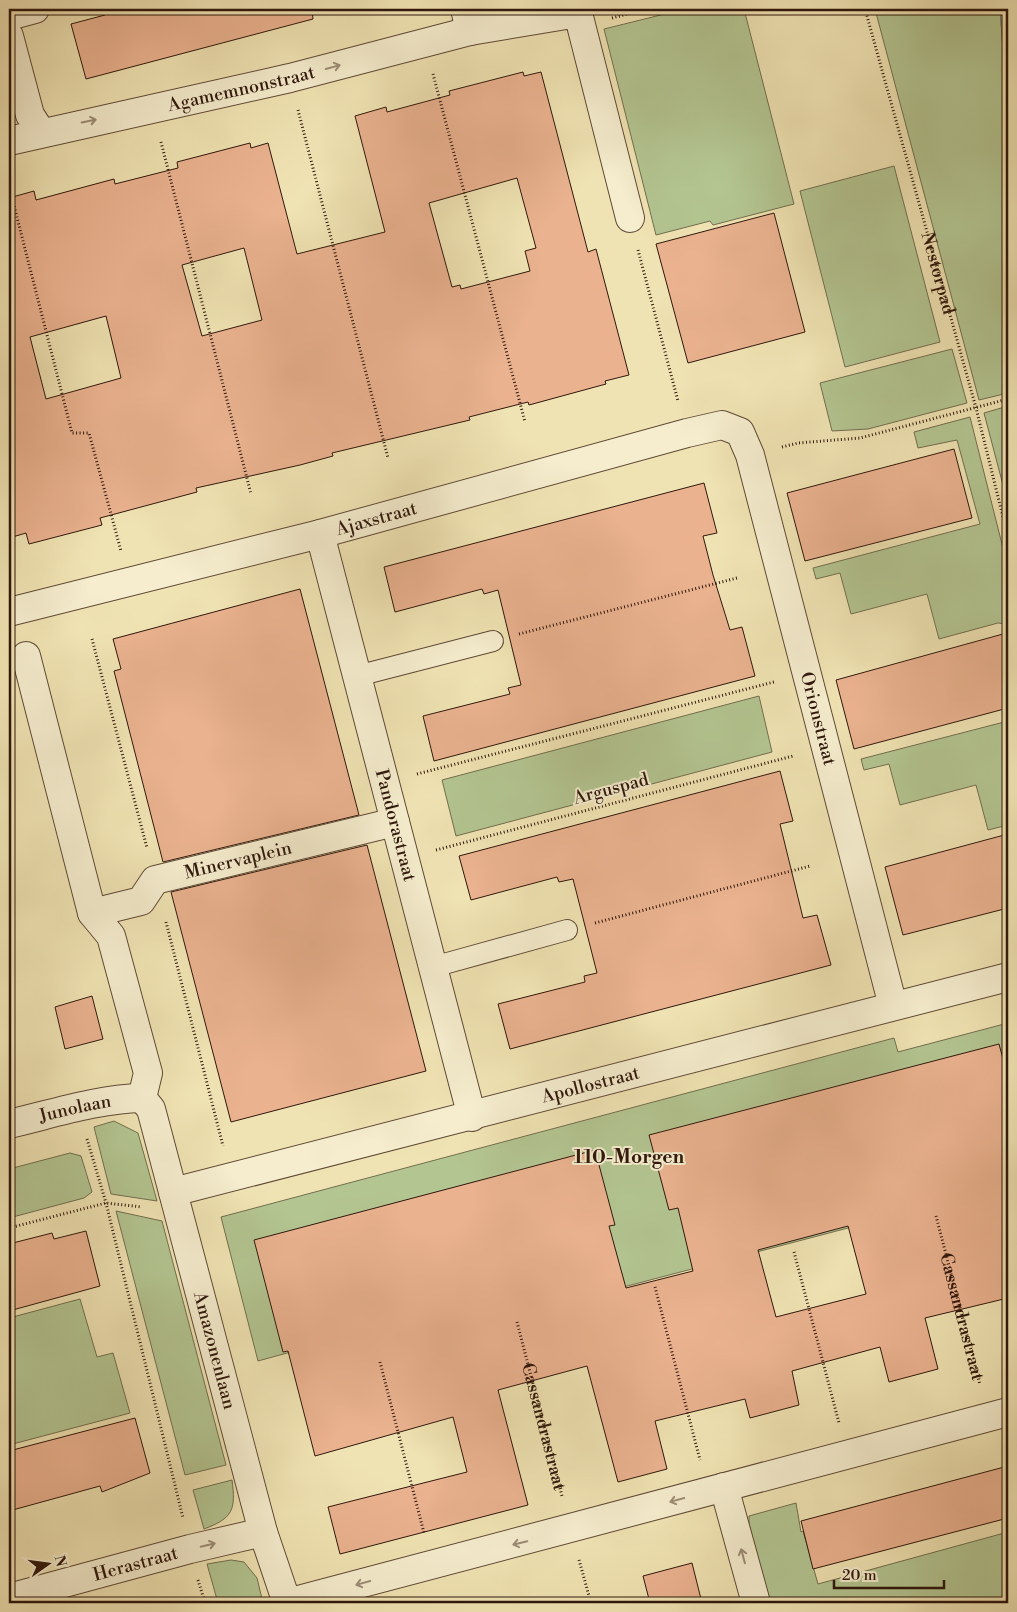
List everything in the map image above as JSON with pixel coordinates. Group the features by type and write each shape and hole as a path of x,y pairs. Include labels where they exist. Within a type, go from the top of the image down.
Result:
{"street":[{"path":"9,16 35,9"},
{"path":"467,20 578,14 630,218"},
{"name":"Agamemnonstraat","path":"9,141 41,132 290,78 467,20"},
{"path":"9,36 30,115 41,132"},
{"name":"Ajaxstraat","path":"9,612 320,534 687,433 722,426 745,444"},
{"name":"Orionstraat","path":"745,444 893,1006"},
{"name":"Pandorastraat","path":"320,534 472,1117"},
{"path":"26,656 92,913 111,936 148,1073 142,1098"},
{"name":"Minervaplein","path":"92,913 141,900 155,880 395,822"},
{"name":"Apollostraat","path":"176,1202 472,1117 1008,977"},
{"name":"Junolaan","path":"9,1124 78,1107 126,1098 142,1098"},
{"name":"Amazonenlaan","path":"142,1098 151,1109 263,1532 287,1603"},
{"path":"287,1603 571,1530 999,1415"},
{"path":"716,1490 756,1603"},
{"name":"Herastraat","path":"9,1598 190,1548 263,1532"}],"lane":[{"path":"358,676 493,641"},
{"path":"433,967 567,930"}],"path":[{"name":"Nestorpad","path":"865,9 976,408 1008,537"},
{"path":"433,72 525,422"},
{"path":"290,78 388,458"},
{"path":"161,142 251,494"},
{"path":"9,186 72,433 89,433 129,582"},
{"path":"630,218 687,433"},
{"path":"745,444 798,443 860,438 1008,399"},
{"path":"493,641 736,578"},
{"path":"385,782 805,674"},
{"name":"Arguspad","path":"405,858 825,747"},
{"path":"567,930 810,866"},
{"path":"78,1107 106,1203 205,1603"},
{"path":"9,1228 106,1203 176,1202"},
{"name":"Cassandrastraat","path":"936,1216 999,1415"},
{"path":"794,1252 848,1455"},
{"path":"656,1286 716,1490"},
{"name":"Cassandrastraat","path":"517,1322 591,1603"},
{"path":"380,1362 432,1565"}],"green space":[{"path":"685,9 744,9 794,204 713,225 710,221 656,235 604,29"},
{"path":"875,9 1000,9 1008,116 1008,393 979,400"},
{"path":"894,166 940,342 845,367 800,191"},
{"path":"952,349 967,403 868,429 832,431 820,383"},
{"path":"1008,406 1008,504 984,413"},
{"path":"970,417 1008,568 1008,628 1007,624 998,623 939,639 927,594 851,614 840,573 816,579 813,568 980,524 957,440 918,448 914,432"},
{"path":"759,696 772,752 456,836 442,780"},
{"path":"1008,721 1008,825 988,830 976,785 900,805 889,764 864,770 861,759"},
{"path":"1008,1023 1008,1186 315,1368 309,1347 258,1361 221,1217 894,1038 898,1052"},
{"path":"114,1121 138,1133 157,1201 111,1194 94,1127"},
{"path":"70,1153 81,1156 92,1192 84,1198 9,1218 9,1169"},
{"path":"116,1211 162,1221 226,1465 185,1475"},
{"path":"80,1299 97,1357 113,1353 130,1413 9,1445 9,1318"},
{"path":"232,1480 233,1506 230,1512 221,1521 204,1529 193,1490"},
{"path":"796,1503 801,1532 803,1531 818,1584 1008,1532 1008,1603 770,1603 749,1524 749,1516"},
{"path":"231,1560 244,1562 257,1578 263,1603 218,1603 207,1564"}],"water":[{"path":"1000,9 1008,9 1008,116"}],"building":[{"path":"104,9 312,9 313,19 86,79 71,24 105,15"},
{"path":"523,72 524,76 541,72 588,252 596,249 629,375 605,381 606,384 529,405 528,402 469,417 470,420 332,453 333,456 300,465 196,488 197,492 100,518 102,525 29,544 26,533 9,538 9,198 34,191 36,200 114,179 115,184 178,168 177,162 250,143 251,148 268,143 297,254 385,232 355,116 386,107 387,112 450,95 449,91","holes":["517,178 536,248 525,251 530,271 461,289 460,285 452,287 429,203","244,248 262,320 202,336 182,265","106,316 121,378 46,399 30,337"]},
{"path":"774,213 805,332 688,363 656,244"},
{"path":"954,449 972,518 805,561 787,493"},
{"path":"704,483 717,533 703,536 713,575 730,630 742,627 755,676 434,761 423,716 510,694 508,688 521,685 498,590 484,594 482,589 395,612 384,567"},
{"path":"300,589 359,815 163,862 114,671 121,669 113,639"},
{"path":"1003,634 1008,655 1008,708 854,749 836,680"},
{"path":"780,771 793,821 780,824 803,918 817,915 831,965 510,1049 498,1004 585,982 584,976 597,973 573,879 559,882 557,877 471,900 459,856"},
{"path":"1008,834 1008,908 903,935 885,867"},
{"path":"367,845 426,1071 231,1122 171,892"},
{"path":"92,996 103,1039 65,1049 55,1007"},
{"path":"999,1044 1008,1078 1008,1298 925,1318 938,1369 889,1382 880,1347 792,1371 799,1405 750,1418 745,1399 655,1421 667,1469 618,1482 587,1366 498,1390 528,1505 340,1554 328,1507 467,1472 453,1417 315,1456 288,1351 283,1352 254,1240 595,1150 615,1225 609,1226 626,1288 693,1271 678,1208 669,1210 649,1135","holes":["848,1226 866,1294 776,1317 758,1250"]},
{"path":"86,1231 100,1286 9,1311 9,1244 52,1233 54,1239"},
{"path":"135,1418 150,1473 102,1492 100,1486 9,1511 9,1451"},
{"path":"1008,1466 1008,1518 813,1569 801,1521"},
{"path":"692,1563 702,1603 650,1603 643,1576"}],"district":[{"name":"110-Morgen","path":"629,1157"}]}
